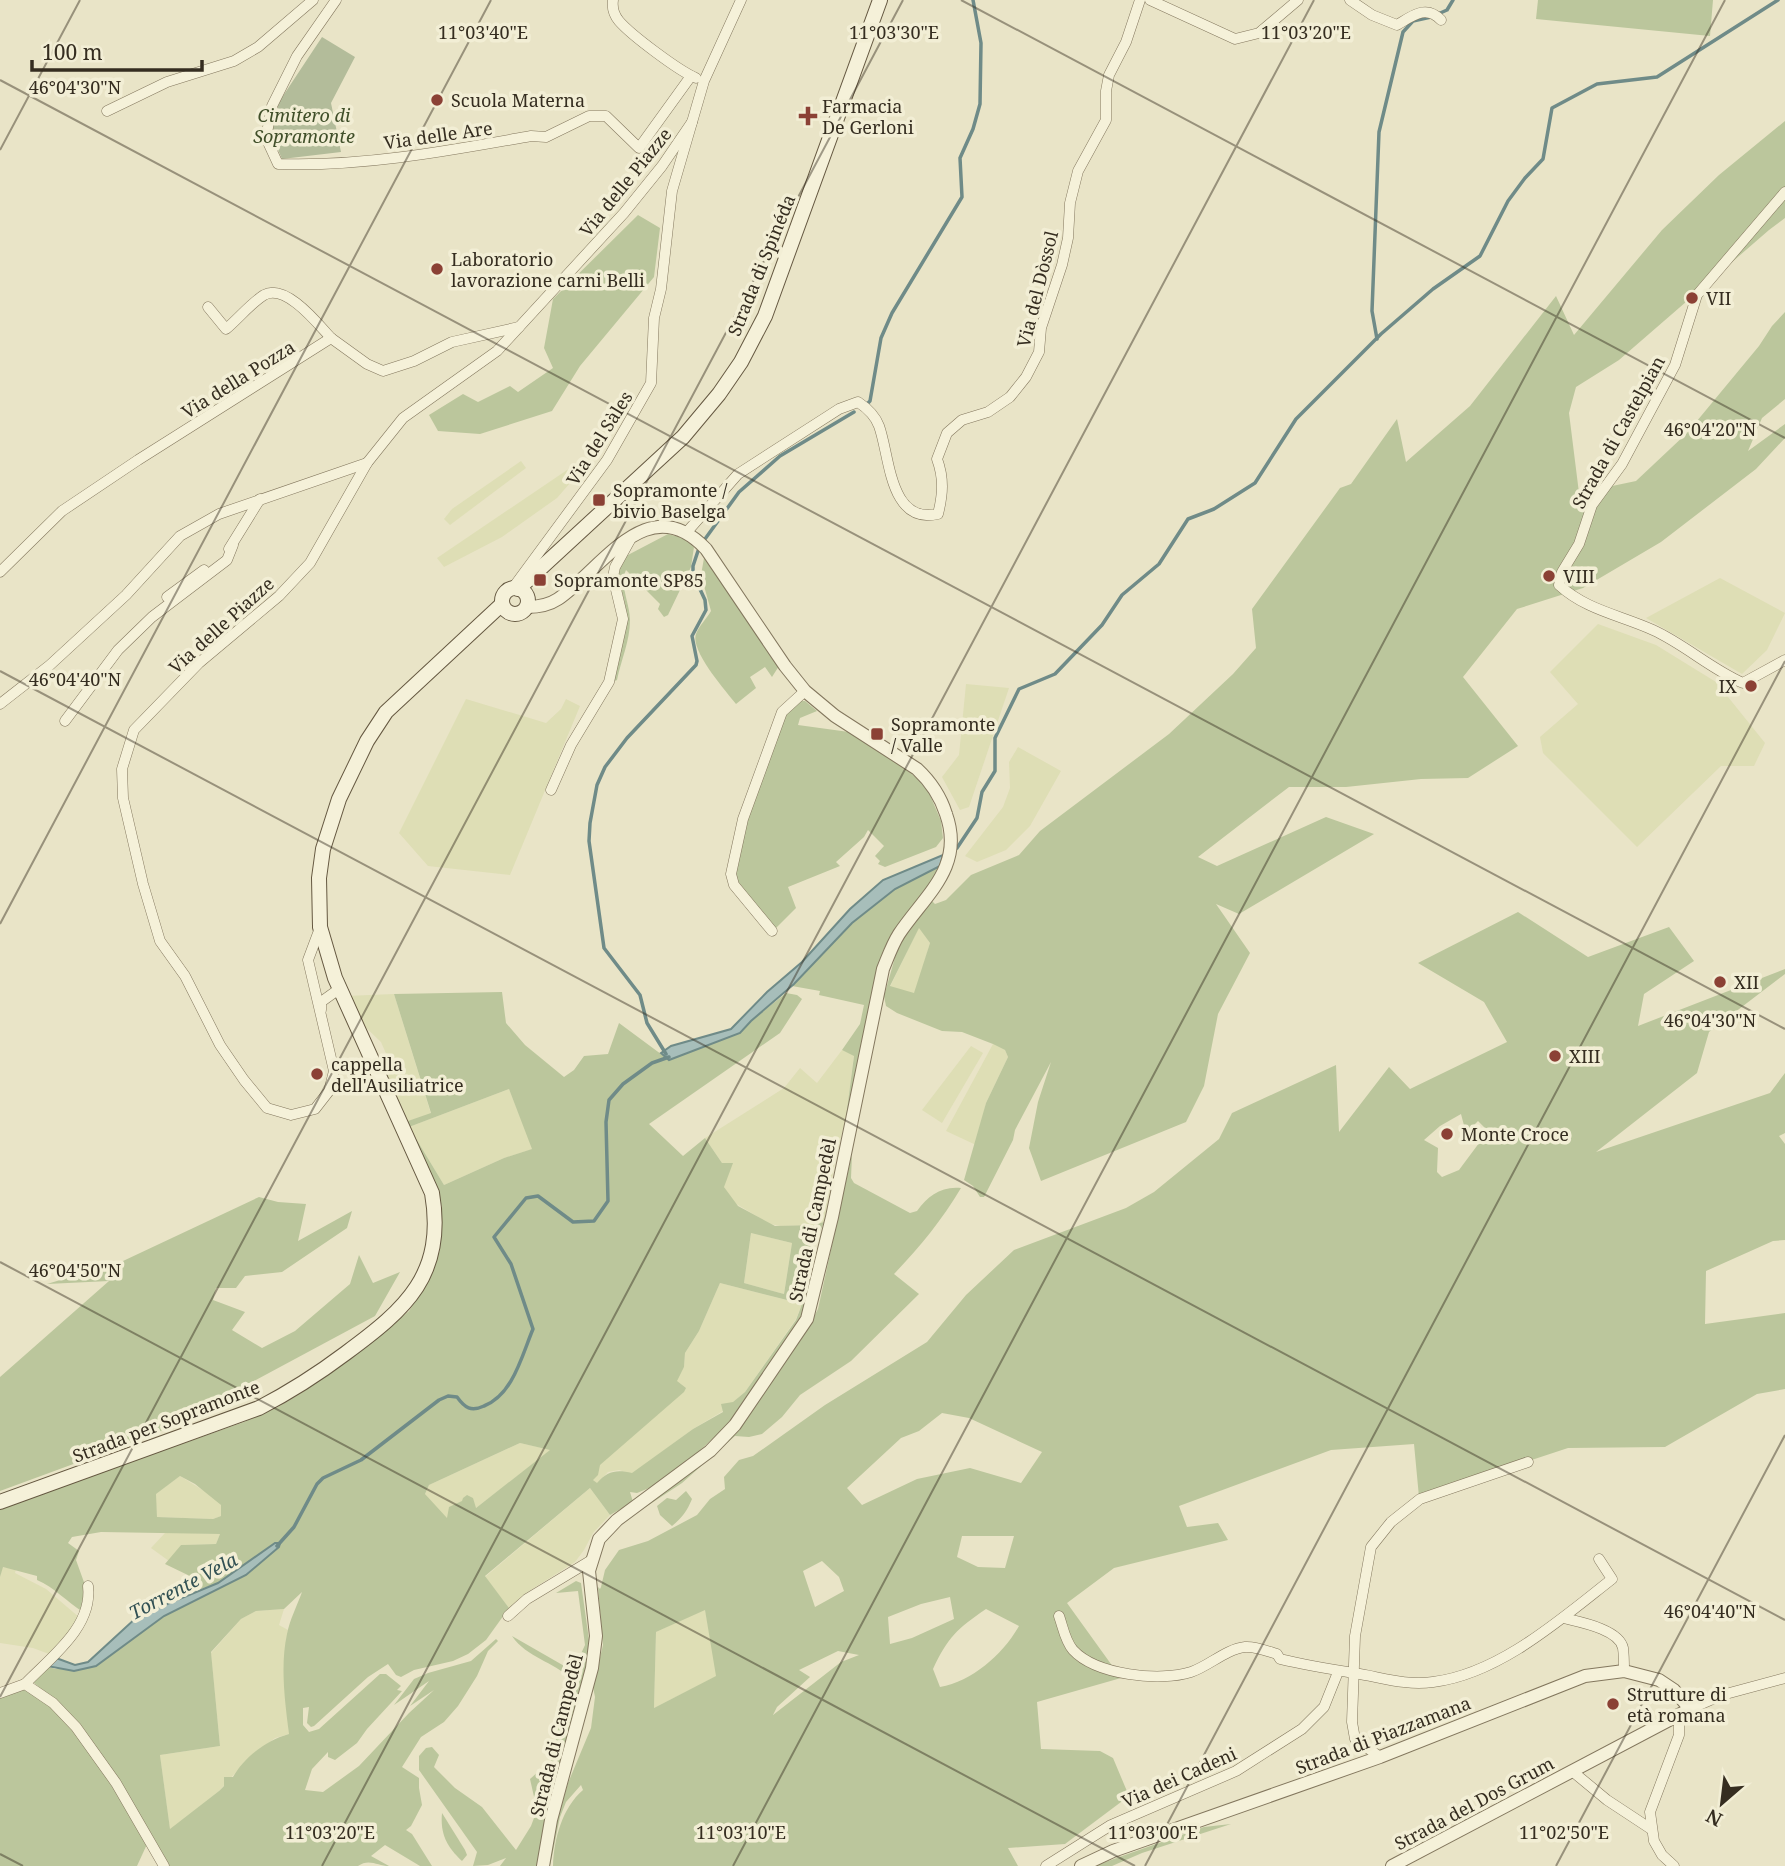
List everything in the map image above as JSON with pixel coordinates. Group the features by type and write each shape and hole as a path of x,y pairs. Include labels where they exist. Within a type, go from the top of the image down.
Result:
{"main road":[{"name":"Strada di Spinéda","path":"516,588 683,437 719,394 741,362 765,316 880,0"},
{"path":"516,588 527,596 527,607 517,615 505,611 502,605 503,594 516,588"},
{"name":"Strada per Sopramonte","path":"0,1502 259,1408 293,1391 398,1313 413,1295 430,1258 435,1237 432,1193 339,989 320,928 319,878 323,849 339,799 367,741 386,712 502,605"}],"street":[{"path":"107,111 167,82 234,61 258,47 313,0"},
{"name":"Via delle Are","path":"336,0 297,56 272,106 266,138 278,164 317,165 421,156 531,136 546,137 589,116 606,116 639,148 691,76"},
{"path":"613,0 612,7 618,20 691,76 704,81"},
{"name":"Via del Sàles","path":"516,588 607,460 651,383 654,318 672,191 704,81 741,0"},
{"name":"Via del Dòssol","path":"686,533 738,474 839,409 858,402 870,410 879,424 893,485 904,506 926,516 937,514 942,499 943,476 937,459 947,433 962,420 988,412 1010,397 1026,377 1039,352 1041,328 1068,238 1070,203 1078,172 1106,120 1109,75 1126,42 1140,0"},
{"path":"1150,0 1174,4 1235,39 1259,33 1297,0"},
{"path":"1350,0 1372,15 1397,25 1420,11 1438,16"},
{"name":"Via delle Piazze","path":"320,928 308,960 334,1071 329,1091 315,1109 304,1114 291,1115 267,1108 220,1045 185,976 160,941 123,798 122,769 134,730 199,663 279,596 310,563 367,463 403,418 497,351 624,213 662,166 692,122"},
{"name":"Strada di Castelpian","path":"1785,192 1696,295 1675,365 1622,464 1592,505 1579,544 1562,572 1559,585 1586,605 1655,631 1743,683 1785,660"},
{"path":"208,307 226,329 265,294 280,293 303,308 331,338 367,364 383,371 414,361 452,342 520,327"},
{"name":"Via della Pozza","path":"0,572 62,511 331,338"},
{"path":"0,704 50,664 126,595 180,536 219,514 367,463"},
{"path":"65,721 118,650 152,617 227,560 260,499"},
{"path":"527,607 538,607 556,600 633,533 660,527 686,533 706,549 785,666 805,691 782,712 743,819 732,866 731,880 734,886 772,931"},
{"path":"551,790 571,745 609,682 623,619 613,577 615,567 633,533"},
{"path":"167,597 233,545"},
{"name":"Strada di Campedèl","path":"543,1866 551,1820 596,1645 590,1561 607,1529 709,1451 735,1425 807,1319 832,1217 883,969 897,936 946,869 951,846 947,817 928,779 917,769 835,716 805,691"},
{"path":"321,1021 321,1003 339,989"},
{"path":"1380,1757 1355,1739 1352,1722 1355,1636 1371,1547 1391,1522 1420,1499 1528,1462"},
{"path":"1059,1616 1066,1638 1077,1654 1089,1663 1131,1674 1173,1675 1192,1672 1245,1647 1277,1654 1280,1659 1338,1672 1392,1682 1432,1683 1465,1676 1501,1658 1563,1618 1612,1579 1599,1559"},
{"path":"508,1616 527,1599 590,1561"},
{"path":"0,1693 25,1684 82,1620 89,1603 88,1586"},
{"path":"1563,1618 1588,1624 1617,1638 1623,1645 1623,1671"},
{"name":"Strada di Piazzamana","path":"1081,1866 1114,1851 1380,1757 1585,1676 1623,1671 1659,1680 1674,1690 1685,1712"},
{"name":"Via dei Cadeni","path":"1046,1866 1111,1825 1236,1771 1302,1729 1324,1707 1338,1672"},
{"path":"1674,1866 1662,1855 1651,1829 1650,1812 1685,1712 1722,1695 1785,1678"},
{"path":"25,1684 53,1703 76,1727 116,1783 164,1866"},
{"name":"Strada del Dos Grum","path":"1392,1866 1685,1712"},
{"name":"Strada del Dos Grum","path":"1572,1771 1607,1800 1651,1829"}],"green space":[{"path":"1538,0 1713,0 1710,36 1536,19"},
{"name":"Cimitero di Sopramonte","path":"322,37 355,57 331,103 341,152 282,159 271,133 279,102"},
{"path":"1785,121 1785,218 1619,360 1576,387 1569,413 1579,493 1636,481 1687,433 1785,312 1785,399 1762,418 1748,451 1785,424 1785,438 1756,469 1661,542 1583,588 1517,609 1463,677 1518,746 1468,778 1421,779 1346,787 1289,787 1198,857 1217,866 1326,817 1374,834 1239,914 1216,904 1250,953 1218,1014 1204,1086 1186,1122 1041,1181 1029,1148 1038,1102 1051,1062 984,1197 980,1197 973,1186 964,1180 986,1103 1008,1057 1005,1050 993,1044 962,1032 942,1031 886,1006 884,996 903,939 932,901 935,904 946,900 971,875 1019,855 1040,831 1169,734 1233,674 1256,648 1252,609 1340,488 1351,484 1397,419 1406,462 1470,406 1556,296 1574,335 1662,230 1719,175","holes":["919,928 930,943 914,993 890,986"]},
{"path":"638,215 660,228 654,277 580,366 552,411 480,434 438,431 429,415 463,394 478,402 510,386 518,392 553,368 544,348 553,299"},
{"path":"521,461 526,468 450,525 444,519 452,509"},
{"path":"570,468 577,475 557,498 502,537 444,567 437,558"},
{"path":"668,534 683,538 694,547 691,567 668,615 664,617 658,609 660,604 626,570 624,588 630,628 615,681 613,680 626,617 624,599 616,574 626,556"},
{"path":"704,558 779,666 772,677 765,667 750,677 756,688 736,704 703,660 696,641 697,631 711,611 701,575"},
{"path":"1720,578 1785,613 1767,650 1742,674 1646,618"},
{"path":"1598,624 1656,645 1716,682 1765,743 1754,766 1721,766 1637,847 1543,753 1540,737 1578,704 1550,672"},
{"path":"966,684 1009,688 969,807 960,810 942,777 959,755"},
{"path":"466,699 546,723 561,709 566,699 580,706 510,875 428,866 399,833"},
{"path":"800,701 805,701 817,711 800,718 798,725 849,732 901,765 920,781 930,795 941,821 943,838 936,847 885,867 878,864 880,861 875,856 884,846 868,830 864,837 836,862 840,866 788,887 796,908 775,929 739,888 735,874 747,816 784,717"},
{"path":"1018,747 1061,771 1030,826 1006,850 977,862 965,856 1003,807 1010,788 1009,762"},
{"path":"940,866 883,951 846,1117 854,1056 842,1050 860,1024 864,1005 819,995 820,991 792,986 867,909 896,888"},
{"path":"1518,912 1588,957 1669,927 1694,961 1644,994 1638,1026 1785,969 1785,974 1709,1032 1697,1073 1596,1152 1770,1093 1785,1073 1785,1133 1779,1136 1785,1144 1785,1240 1773,1241 1706,1271 1705,1324 1785,1313 1785,1389 1757,1394 1665,1447 1568,1448 1419,1497 1414,1444 1331,1450 1179,1506 1187,1527 1218,1523 1228,1540 1114,1568 1067,1603 1121,1678 1037,1702 1041,1749 1100,1751 1113,1758 1129,1796 1065,1844 1008,1848 1018,1866 553,1866 561,1825 570,1806 583,1790 581,1785 566,1802 548,1866 568,1783 591,1728 595,1697 593,1687 603,1645 598,1587 600,1589 605,1570 619,1550 648,1541 697,1515 710,1499 725,1489 724,1477 739,1460 753,1456 825,1405 927,1342 966,1295 1014,1250 1126,1208 1154,1192 1219,1139 1232,1113 1336,1065 1339,1132 1389,1067 1410,1089 1507,1042 1484,1002 1418,963","holes":["1461,1114 1466,1133 1478,1121 1488,1131 1459,1170 1442,1177 1437,1172 1438,1148 1424,1140 1440,1126","942,1413 969,1418 1042,1452 1021,1483 970,1468 917,1479 862,1505 847,1488 901,1438 919,1431","962,1536 1014,1536 1005,1568 978,1567 957,1557","822,1561 839,1577 844,1591 815,1607 803,1571","950,1597 954,1619 912,1638 890,1644 888,1617 921,1604","986,1609 1019,1626 1005,1646 986,1665 964,1679 940,1687 933,1669 954,1634","705,1610 716,1676 654,1708 656,1632","838,1651 859,1655 841,1662 773,1715 777,1707 810,1677 799,1670"]},
{"path":"919,927 930,943 915,994 890,987"},
{"path":"502,992 506,1023 525,1045 564,1077 574,1070 584,1056 608,1054 619,1023 669,1060 740,1033 786,993 802,999 780,1033 649,1124 683,1156 705,1138 722,1163 733,1163 724,1187 738,1206 775,1226 814,1225 824,1222 810,1256 808,1290 799,1295 799,1300 787,1300 720,1283 699,1331 685,1353 684,1367 677,1381 686,1388 684,1392 600,1465 598,1475 593,1480 597,1483 613,1472 632,1473 693,1429 723,1412 721,1404 733,1402 745,1392 796,1320 804,1299 808,1297 802,1314 730,1423 698,1452 654,1486 637,1493 630,1492 633,1502 610,1515 590,1488 485,1576 509,1608 486,1640 468,1654 453,1661 414,1670 401,1677 396,1675 388,1664 368,1677 314,1726 311,1727 307,1723 309,1707 303,1708 303,1725 309,1732 319,1729 380,1674 386,1674 401,1686 397,1690 402,1691 357,1743 335,1760 328,1757 328,1752 312,1769 305,1790 323,1792 359,1766 434,1690 410,1706 429,1681 394,1705 414,1679 471,1661 496,1639 498,1641 488,1651 477,1676 458,1706 444,1722 421,1737 402,1767 419,1778 422,1805 406,1830 412,1834 432,1866 420,1866 385,1845 371,1856 389,1866 370,1862 358,1866 168,1866 101,1755 69,1712 33,1682 47,1666 55,1669 96,1666 164,1616 246,1575 275,1543 218,1583 195,1591 194,1578 165,1564 181,1545 216,1544 220,1534 101,1532 72,1537 68,1543 79,1551 76,1560 85,1585 83,1612 37,1580 37,1576 3,1567 0,1577 0,1508 244,1422 278,1407 303,1392 409,1311 429,1281 440,1250 442,1207 433,1177 405,1122 431,1113 394,994","holes":["509,1089 532,1149 504,1158 444,1185 409,1127","751,1233 792,1243 784,1294 744,1283","520,1443 550,1450 476,1508 473,1498 467,1495 462,1501 449,1507 447,1518 425,1494 429,1485","180,1476 195,1484 221,1505 221,1516 213,1519 157,1517 156,1494","302,1592 290,1623 285,1646 284,1684 289,1734 257,1750 233,1777 224,1777 224,1786 219,1791 170,1829 160,1755 220,1746 211,1652 241,1619 256,1611 284,1609"]},
{"path":"394,994 431,1114 405,1122 389,1086 384,1061 388,1058 381,1042 356,1018 346,996"},
{"path":"993,1044 1005,1050 1008,1057 986,1103 976,1145 946,1131"},
{"path":"971,1046 983,1053 942,1123 922,1110"},
{"path":"842,1050 854,1055 846,1117 824,1222 814,1225 770,1224 733,1202 724,1187 722,1163 705,1138 784,1088 800,1068 817,1083"},
{"path":"509,1089 533,1149 504,1158 444,1185 409,1127"},
{"path":"852,1154 851,1178 854,1183 910,1213 917,1211 936,1193 961,1188 930,1233 894,1274 919,1294 851,1361 800,1395 782,1417 762,1434 735,1436 682,1483 632,1516 734,1434 808,1328 818,1309"},
{"path":"259,1197 278,1202 306,1204 298,1241 352,1211 347,1228 282,1272 245,1276 236,1288 216,1288 213,1300 245,1312 232,1330 262,1348 295,1331 350,1284 359,1255 373,1283 400,1272 375,1316 155,1434 0,1491 0,1377 109,1281 47,1284 123,1261"},
{"path":"751,1233 792,1243 784,1294 744,1283"},
{"path":"720,1283 787,1300 804,1299 796,1319 745,1392 723,1411 693,1429 632,1474 619,1470 608,1472 597,1484 588,1475 684,1391 676,1381 684,1367 685,1353 699,1331"},
{"path":"520,1443 551,1450 454,1525 425,1494 429,1485"},
{"path":"180,1476 214,1497 221,1505 221,1516 213,1519 157,1517 155,1494"},
{"path":"590,1488 610,1515 593,1533 575,1562 526,1593 509,1608 485,1577"},
{"path":"686,1491 692,1499 684,1514 672,1526 660,1515 657,1506 667,1498 676,1500"},
{"path":"166,1532 220,1534 216,1544 181,1545 169,1561 151,1548"},
{"path":"2,1567 16,1569 15,1573 46,1589 80,1618 49,1654 33,1648 0,1643"},
{"path":"576,1581 581,1583 589,1640 588,1656 550,1803 537,1866 500,1866 506,1858 488,1865 473,1866 477,1852 419,1770 419,1756 426,1748 432,1747 439,1755 434,1767 455,1788 482,1807 516,1850 531,1826 537,1810 530,1779 539,1771 547,1769 554,1754 558,1725 571,1679 533,1655 512,1636 573,1671 585,1645 578,1591 556,1593"},
{"path":"284,1609 279,1625 288,1630 284,1662 289,1734 275,1738 247,1760 219,1791 170,1830 160,1755 220,1746 211,1653 241,1619 256,1611"},
{"path":"705,1609 717,1676 654,1708 656,1632"},
{"path":"26,1689 65,1718 148,1842 137,1866 0,1866 0,1697"},
{"path":"442,1813 465,1850 467,1855 462,1861 446,1840"},
{"path":"1231,1824 1142,1853 1112,1866 1094,1866 1204,1827"}],"water":[{"path":"943,855 940,866 895,889 852,923 794,984 740,1033 669,1060 661,1053 671,1046 731,1029 767,992 802,962 850,909 883,880"},
{"path":"275,1543 280,1543 279,1547 246,1575 164,1616 96,1666 74,1671 47,1666 56,1658 75,1665 88,1662 138,1616 218,1583"}],"waterway":[{"path":"867,404 870,401 881,338 892,313 962,197 960,158 973,129 980,104 981,43 973,0"},
{"path":"1438,14 1447,10 1453,0"},
{"path":"957,848 977,818 982,792 995,771 995,738 1019,689 1055,674 1102,625 1122,595 1159,564 1188,519 1214,509 1255,483 1296,419 1381,334 1433,289 1480,256 1508,201 1543,159 1552,108 1597,84 1657,77 1778,0"},
{"path":"1377,339 1372,311 1379,132 1403,32 1413,21 1431,17"},
{"path":"705,539 739,492 780,456 854,412"},
{"path":"666,1054 647,1023 640,995 604,948 589,841 590,823 597,785 605,767 627,738 696,665 692,636 706,610 705,600 693,574 698,551"},
{"name":"Torrente Vela","path":"277,1546 294,1527 317,1484 323,1478 361,1460 439,1400 448,1396 457,1397 466,1406 475,1409 494,1401 502,1393 515,1373 533,1329 511,1264 494,1237 526,1198 538,1196 573,1222 594,1221 608,1201 606,1122 609,1100 623,1084 652,1063 669,1057"}],"place":[{"name":"Scuola Materna","path":"437,100"},
{"name":"Farmacia De Gerloni","path":"808,116"},
{"name":"Laboratorio lavorazione carni Belli","path":"437,269"},
{"name":"VII","path":"1692,298"},
{"name":"Sopramonte / bivio Baselga","path":"599,500"},
{"name":"VIII","path":"1549,576"},
{"name":"Sopramonte SP85","path":"540,580"},
{"name":"IX","path":"1751,686"},
{"name":"Sopramonte / Valle","path":"877,734"},
{"name":"XII","path":"1720,982"},
{"name":"XIII","path":"1555,1056"},
{"name":"cappella dell'Ausiliatrice","path":"317,1074"},
{"name":"Monte Croce","path":"1447,1134"},
{"name":"Strutture di età romana","path":"1613,1704"}]}
